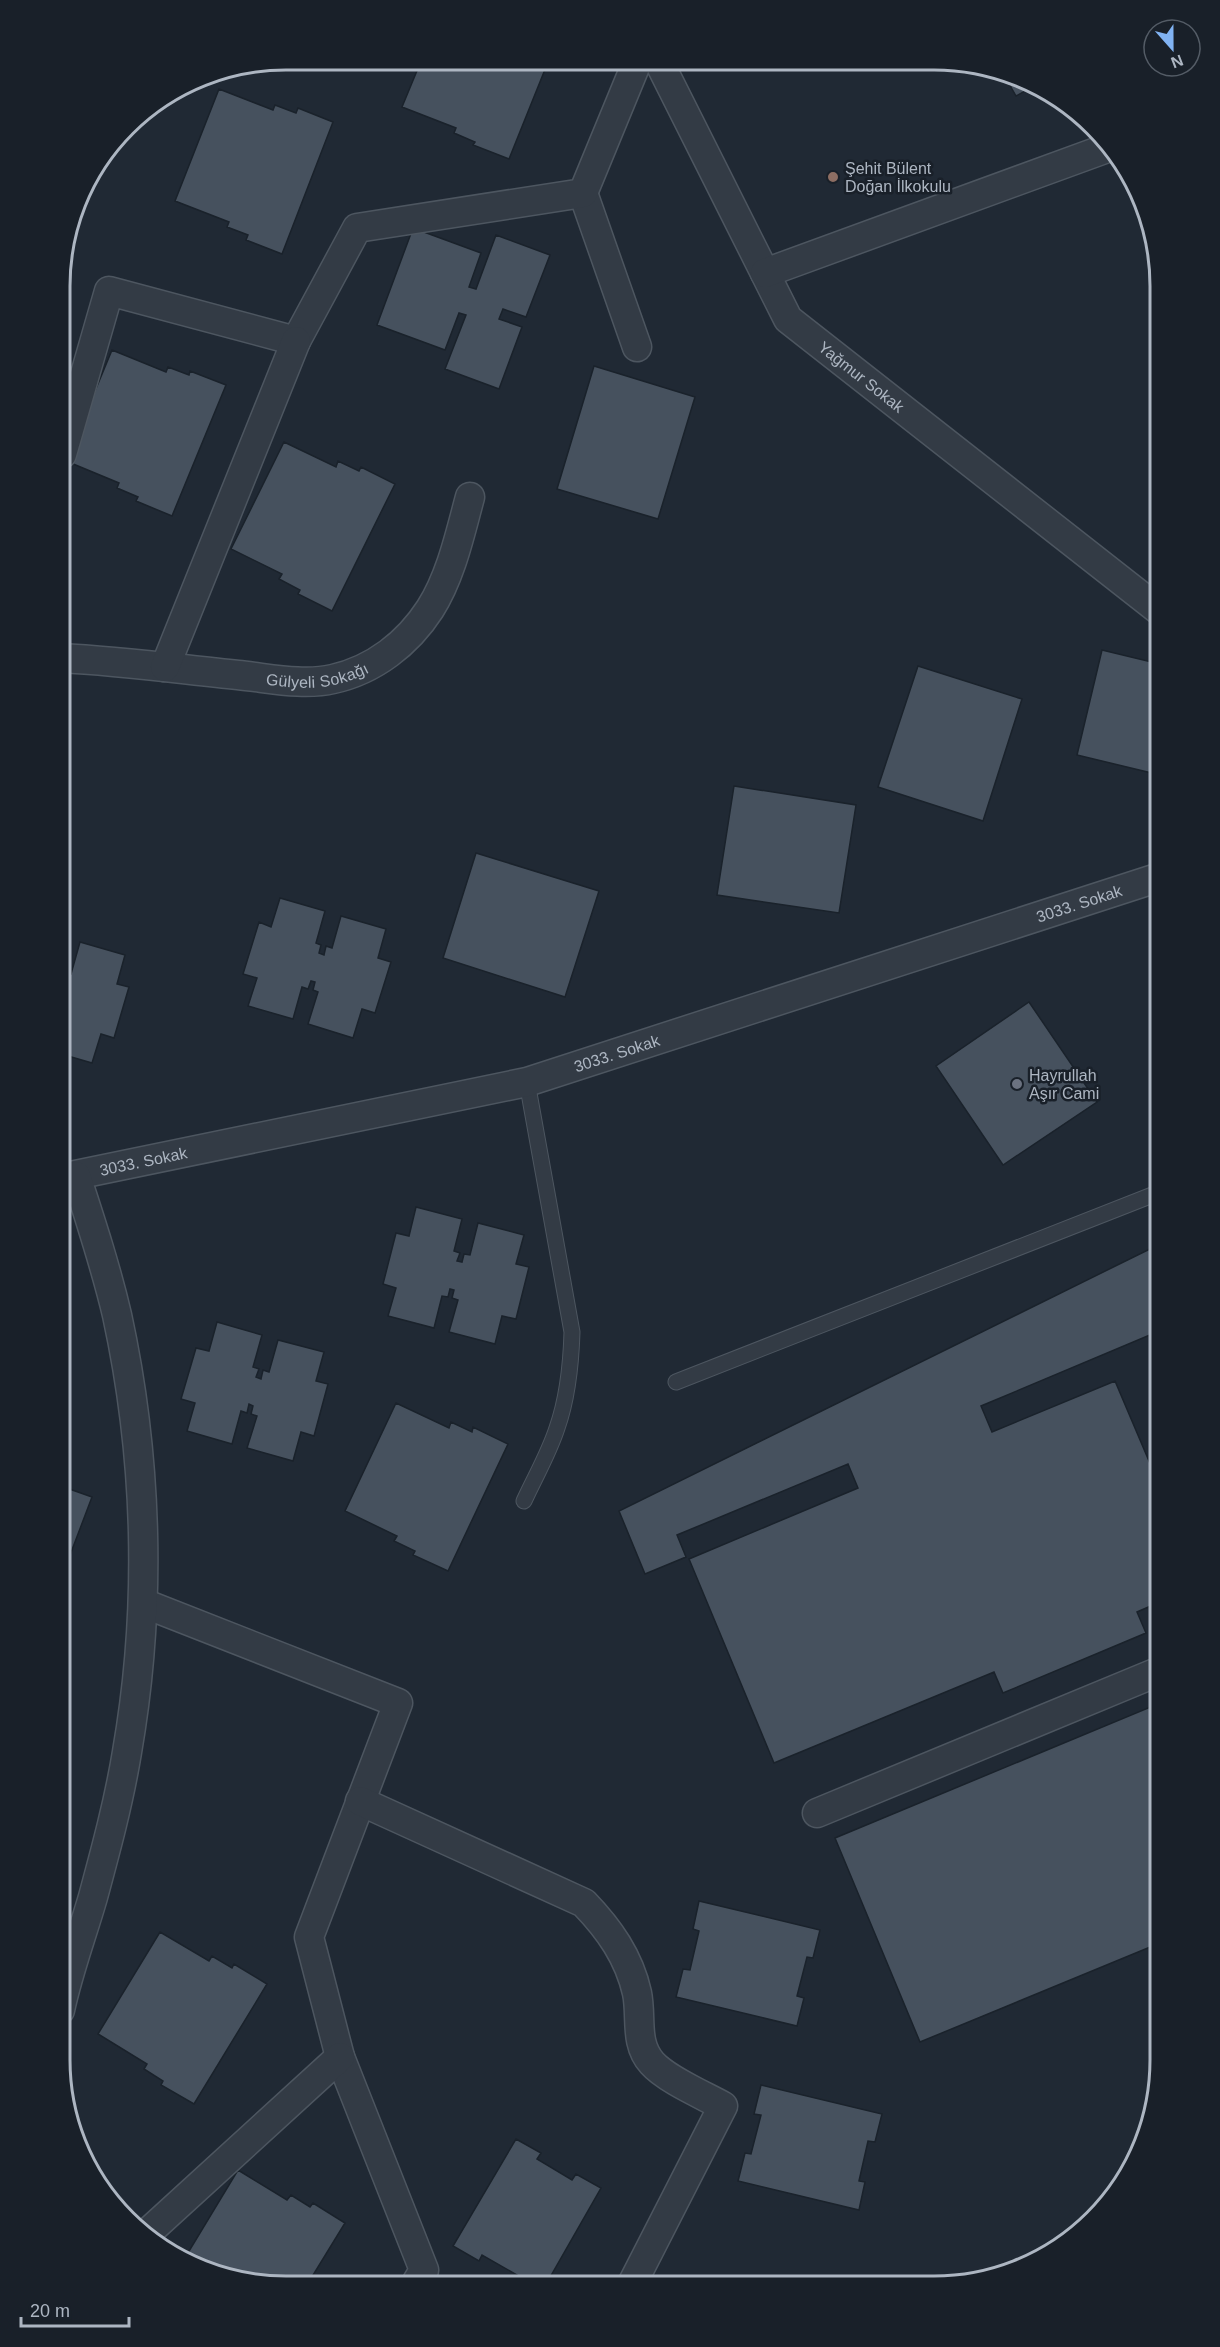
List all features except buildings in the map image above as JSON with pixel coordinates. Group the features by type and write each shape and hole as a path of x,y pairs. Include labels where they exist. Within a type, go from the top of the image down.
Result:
{"street":[{"path":"634,70 583,193 637,346"},
{"name":"Yağmur Sokak","path":"663,70 788,319 1150,603"},
{"path":"765,273 1101,150"},
{"path":"165,667 296,340 357,228 583,193"},
{"path":"70,425 109,291 296,340"},
{"name":"Gülyeli Sokağı","path":"70,659 311,682 355,672 375,663 394,650 415,630 432,606 459,539 470,497"},
{"name":"3033. Sokak","path":"70,1177 527,1082 1150,881"},
{"path":"70,1180 104,1265 117,1315 130,1387 139,1458 143,1530 143,1603 138,1678 123,1773 112,1825 70,1967"},
{"path":"143,1603 398,1703 309,1937 340,2057 424,2270 420,2277"},
{"path":"818,1813 1150,1675"},
{"path":"360,1801 584,1903 603,1923 630,1971 638,2005 640,2039 651,2063 723,2106 636,2277"},
{"path":"152,2229 340,2057"}],"lane":[{"path":"524,1501 557,1429 565,1402 571,1367 572,1332 527,1082"},
{"path":"676,1382 1150,1196"}],"place":[{"name":"Şehit Bülent Doğan İlkokulu","path":"833,177"},
{"name":"Hayrullah Aşır Cami","path":"1017,1084"}]}
